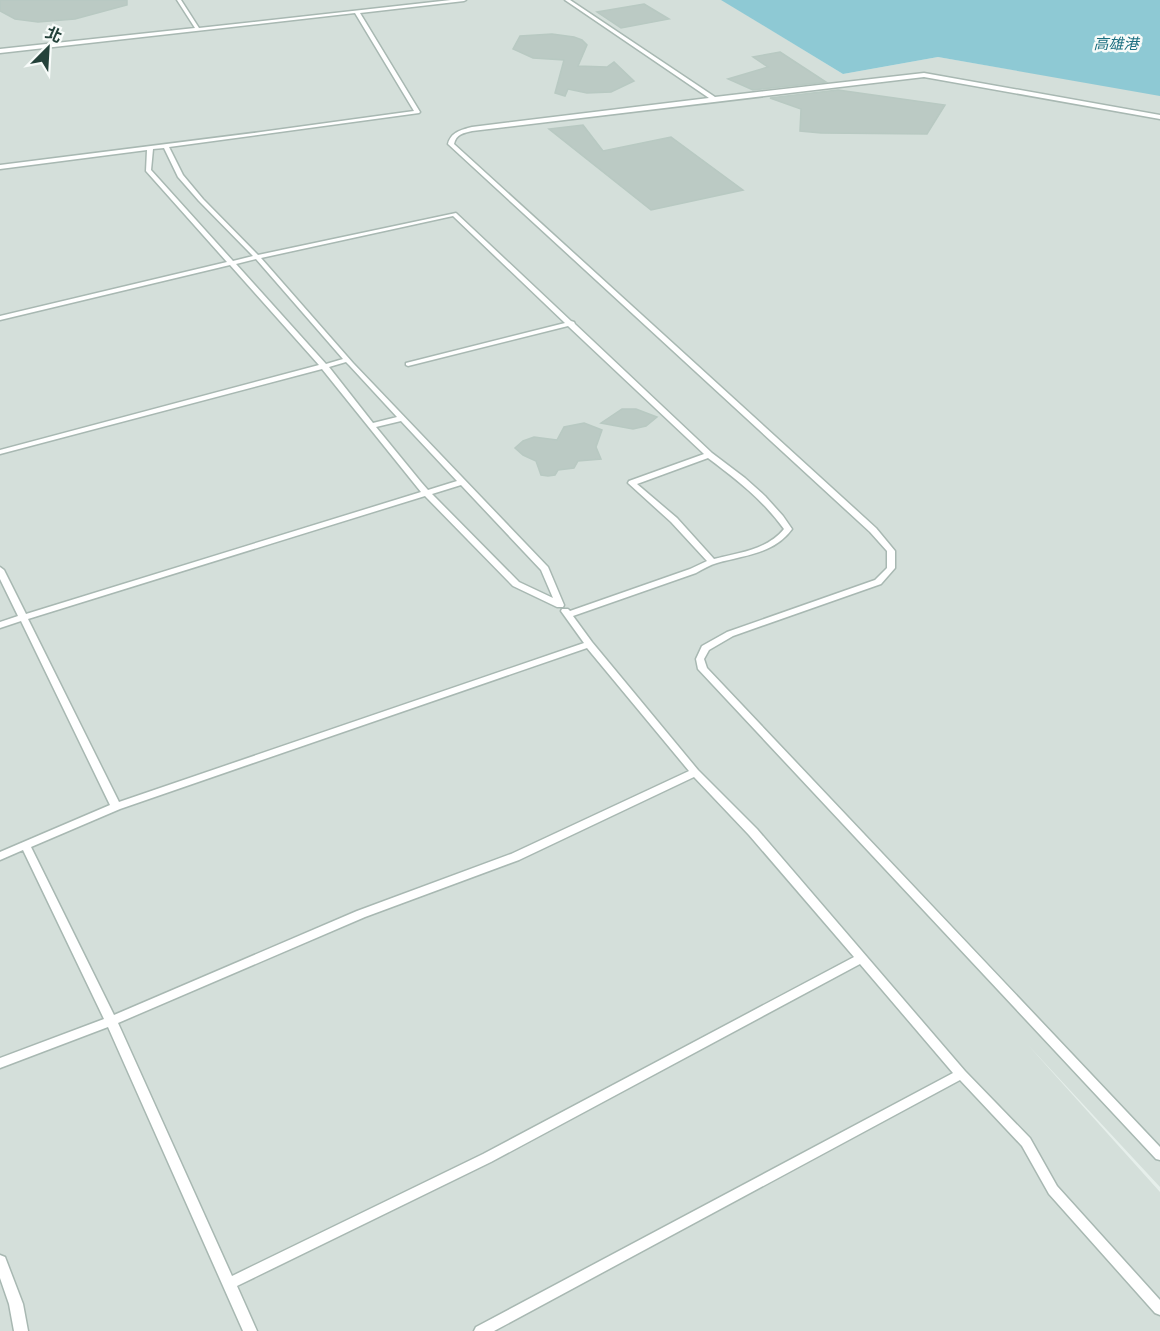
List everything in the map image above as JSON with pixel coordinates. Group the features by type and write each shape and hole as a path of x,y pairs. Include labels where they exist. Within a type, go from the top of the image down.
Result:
{"lane":[{"path":"179,0 197,28"},
{"path":"0,51 464,0"},
{"path":"567,0 714,99"},
{"path":"0,167 166,147 417,112 357,12"},
{"path":"1160,117 924,75 472,129 458,133 452,139 452,144 873,530 891,551 891,568 878,582 730,634 705,648 700,659 703,669 1160,1155"},
{"path":"166,147 180,177 257,257 461,482 545,569 560,605 589,645 695,772 753,832 961,1074 1026,1142 1053,1190 1160,1309"},
{"path":"150,148 148,170 324,366 428,493 516,584 560,605"},
{"path":"0,318 230,263 454,214 710,455 746,481 779,515 788,529 785,534 769,544 745,554 712,562 693,572 568,615"},
{"path":"408,364 572,323"},
{"path":"0,452 348,360"},
{"path":"371,426 403,418"},
{"path":"710,455 632,483 674,520 712,562"},
{"path":"0,625 461,482"},
{"path":"0,570 116,807"},
{"path":"0,856 116,807 589,645"},
{"path":"0,1063 111,1021 361,914 515,857 695,772"},
{"path":"26,846 111,1021 250,1331"},
{"path":"230,1283 487,1158 860,959"},
{"path":"481,1331 961,1074"},
{"path":"0,1261 16,1304 21,1331"}],"shaded area":[{"path":"0,0 722,0 843,74 938,57 1160,95 1160,1187 1028,1045 1160,1192 1160,1331 0,1331"}],"water":[{"name":"高雄港","path":"721,0 1160,0 1160,96 938,57 843,74"}],"building":[{"path":"0,0 127,0 127,5 75,19 38,22 15,19 0,11"},
{"path":"644,4 669,19 621,28 597,12"},
{"path":"552,34 574,37 587,45 578,66 607,67 614,62 634,81 611,92 587,93 568,89 565,96 555,93 564,60 533,58 513,49 520,36"},
{"path":"780,52 826,82 753,90 728,79 768,67 753,57"},
{"path":"838,90 945,105 927,134 821,133 800,131 801,109 770,98"},
{"path":"583,125 603,151 671,137 743,190 651,210 549,129"},
{"path":"622,409 636,409 657,417 646,426 633,429 601,423"},
{"path":"584,423 602,430 596,447 601,459 578,461 574,468 558,470 555,475 548,476 541,475 536,461 515,448 523,441 534,437 557,440 564,427"}]}
